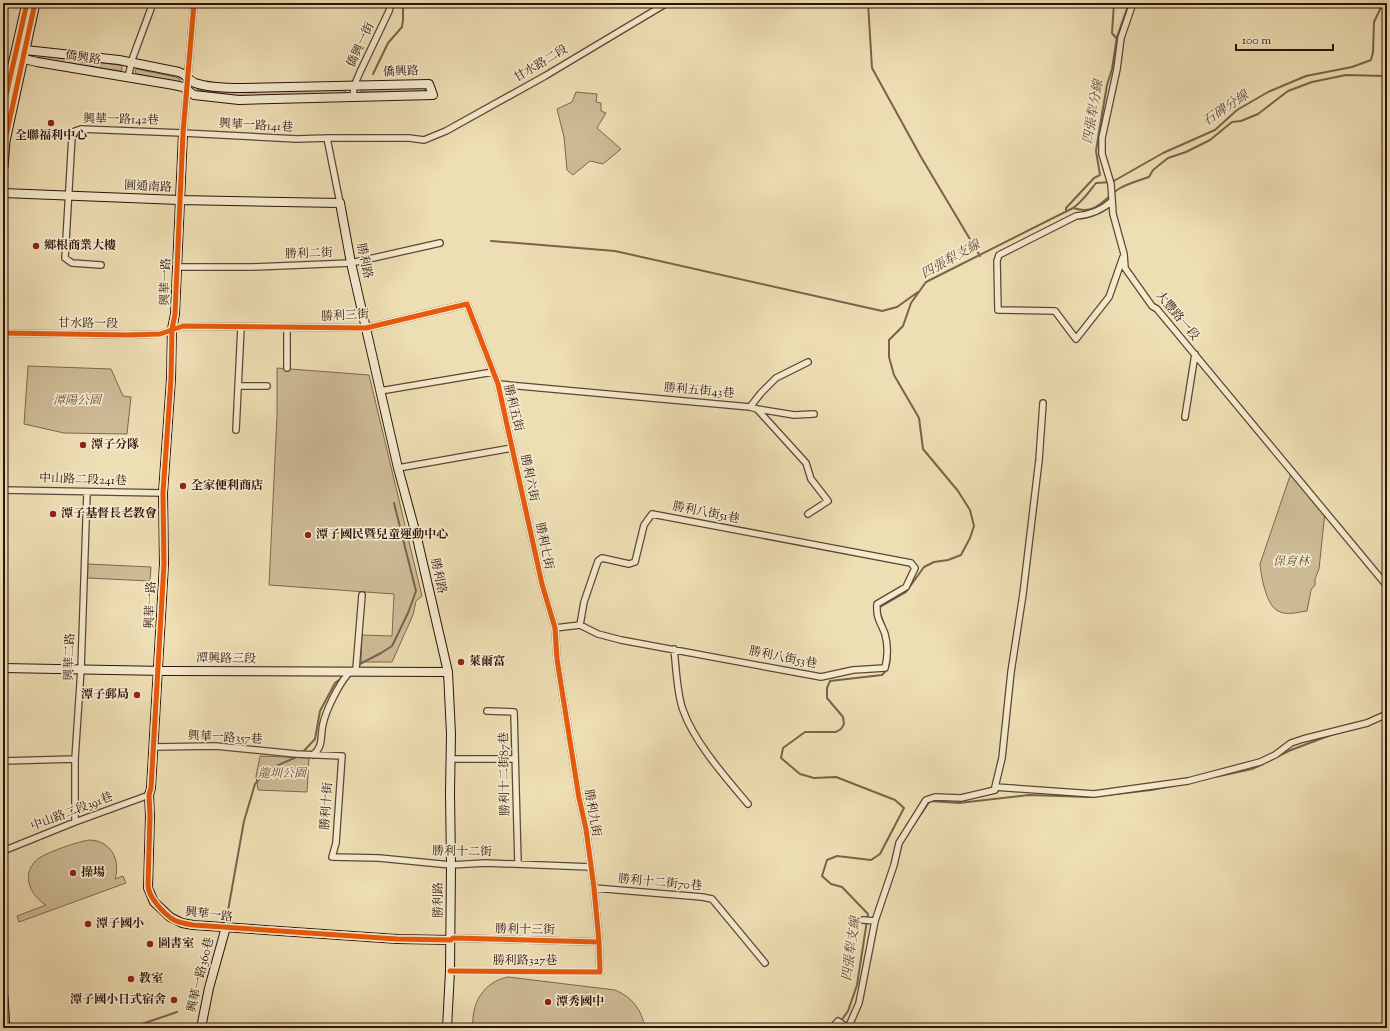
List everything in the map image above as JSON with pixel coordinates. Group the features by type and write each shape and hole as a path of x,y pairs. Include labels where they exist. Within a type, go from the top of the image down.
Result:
{"main road":[{"path":"3,109 27,3"},
{"path":"3,167 5,141 35,3"},
{"path":"3,997 5,1028"}],"street":[{"path":"128,77 131,62 153,3"},
{"name":"興華一路","path":"194,3 183,132 175,314 172,329 170,405 163,493 164,557 152,788 149,795 150,816 148,888 152,898 159,907 174,920 193,925 397,939 451,940"},
{"name":"僑興一街","path":"353,98 354,86 389,11 391,3"},
{"name":"甘水路二段","path":"424,140 446,130 545,76 667,3"},
{"name":"大豐路一段","path":"1133,3 1121,38 1117,69 1102,138 1102,154 1111,184 1114,214 1124,254 1125,268 1152,306 1157,309 1195,354 1387,586"},
{"name":"僑興路","path":"25,54 131,62 179,72 197,84 239,88 429,84 433,95 240,100 194,95 183,87 169,84 37,62 25,54"},
{"name":"興華一路142巷","path":"68,195 72,136 75,131 81,129 183,132"},
{"name":"興華一路141巷","path":"183,132 297,139 409,138 424,140"},
{"name":"勝利路","path":"327,138 351,263 380,391 398,468 417,538 448,672 451,734 451,940 447,1028"},
{"name":"圓通南路","path":"3,193 179,200 340,203"},
{"path":"68,195 66,258 72,263 101,265"},
{"path":"1112,201 1103,209 1085,215 1076,216 999,255 997,261 998,310 1055,311 1076,339 1108,297 1124,254"},
{"name":"勝利二街","path":"176,267 268,267 351,263 440,243"},
{"name":"勝利三街","path":"172,329 183,326 366,328 467,304 493,372"},
{"path":"236,430 241,327"},
{"path":"287,327 287,368"},
{"name":"甘水路一段","path":"3,333 128,335 160,334 172,329"},
{"path":"1185,417 1195,354"},
{"path":"750,407 776,378 808,362"},
{"name":"勝利五街","path":"380,391 493,372 498,384 512,448"},
{"name":"勝利五街43巷","path":"498,384 750,407 794,415 814,414"},
{"path":"238,386 267,386"},
{"path":"832,1028 838,1021 848,1028 859,1003 875,921 894,865 899,843 922,804 926,800 935,797 961,798 995,790 1002,758 1011,672 1023,594 1039,460 1043,403"},
{"path":"757,409 806,464 811,479 828,501 808,514"},
{"name":"勝利六街","path":"398,468 512,448 526,513"},
{"name":"中山路二段241巷","path":"3,490 163,493"},
{"name":"興華二路","path":"74,822 75,759 81,669 87,492"},
{"name":"勝利七街","path":"526,513 542,584 555,628"},
{"name":"勝利八街51巷","path":"580,625 584,602 598,561 602,558 629,564 635,562 644,525 652,514 911,563"},
{"name":"勝利八街53巷","path":"580,625 598,634 621,640 821,676 853,670 885,668 888,656 885,635 877,615 877,604 906,587 915,568 911,563"},
{"path":"313,755 318,751 321,745 323,724 328,709 350,671 357,662 362,596"},
{"path":"555,628 580,625"},
{"name":"勝利九街","path":"555,628 557,660 579,798 586,829 594,888 600,972"},
{"path":"674,649 682,710 688,723 714,763 748,804"},
{"name":"潭興路三段","path":"3,668 158,671 448,672"},
{"name":"勝利十二街87巷","path":"486,711 514,712 518,864"},
{"path":"995,788 1094,794 1188,781 1260,762 1275,755 1291,743 1367,723 1387,714"},
{"name":"興華一路357巷","path":"154,747 215,746 313,755"},
{"name":"勝利十街","path":"313,755 342,756 336,843 332,857"},
{"path":"3,761 75,759"},
{"path":"451,759 515,759"},
{"name":"中山路二段391巷","path":"3,851 74,822 149,795"},
{"name":"勝利十二街","path":"332,857 379,858 451,865 518,864 591,867"},
{"name":"勝利十二街70巷","path":"594,888 712,899 765,963"},
{"path":"863,920 875,921"},
{"name":"興華一路360巷","path":"201,1028 209,988 226,927"},
{"name":"勝利十三街","path":"451,940 453,938 599,942"}],"green space":[{"path":"34,55 119,65 122,66 122,70 120,71 34,58"},
{"path":"136,69 176,77 180,79 180,81 176,82 138,74 135,72"},
{"path":"423,87 425,89 424,92 361,92 361,89"},
{"path":"198,88 240,92 346,91 344,94 240,96 197,90"},
{"path":"576,92 597,94 596,102 601,103 601,111 606,113 597,128 621,149 603,164 590,161 573,175 567,170 564,137 557,109 572,102"},
{"name":"潭陽公園","path":"28,366 111,369 123,396 131,397 127,434 64,433 24,424"},
{"path":"277,368 369,375 422,596 416,601 413,615 392,662 361,662 362,635 392,636 394,594 269,585 277,416"},
{"name":"保育林","path":"1292,470 1325,512 1319,569 1315,579 1315,585 1311,590 1307,611 1288,613 1278,611 1270,603 1263,583 1260,564"},
{"path":"88,564 151,567 150,581 87,578"},
{"name":"龍圳公園","path":"260,756 309,758 307,792 258,790 256,776"},
{"path":"90,840 97,841 109,848 113,853 117,865 115,879 123,876 126,883 19,922 17,916 46,905 35,895 29,883 28,876 33,864 39,858 49,853"},
{"name":"潭秀國中","path":"508,977 615,990 631,1000 639,1010 644,1021 645,1028 473,1028 474,1011 480,995 492,984"}],"waterway":[{"path":"373,74 388,43 402,27 403,7 405,3"},
{"path":"868,3 872,68 921,157 980,256"},
{"path":"1114,3 1112,33 1117,39"},
{"name":"四張犁分線","path":"1066,212 1066,208 1094,178 1100,175 1096,151 1099,132 1117,37 1129,3"},
{"name":"四張犁支線","path":"880,609 880,607 906,592 924,567 934,562 948,560 961,555 970,538 974,526 970,510 958,491 923,449 919,418 894,375 889,357 889,340 903,326 911,303 926,282 1073,208 1083,200 1096,183 1112,182 1163,153 1215,130 1237,110 1268,92 1306,76 1352,67 1371,60 1373,52 1374,22 1383,3"},
{"name":"石碑分線","path":"1073,208 1082,210 1095,208 1122,187 1149,177 1153,170 1168,158 1186,152 1210,140 1232,122 1241,121 1258,114 1288,91 1312,82 1346,75 1387,75"},
{"path":"491,241 615,251 882,311 897,307 918,292"},
{"path":"358,665 392,646 408,613 416,591 394,503"},
{"name":"四張犁支線","path":"880,614 887,632"},
{"name":"四張犁支線","path":"836,1028 848,1011 857,985 868,914 842,887 831,884 822,876 827,860 837,856 871,860 880,854 904,808 895,800 836,777 814,778 800,774 781,758 783,748 805,732 836,732 841,729 844,724 843,717 827,698 827,688 830,681 882,675 889,666 890,654"},
{"path":"302,753 315,739 320,711 335,683 343,677"},
{"path":"1276,757 1336,733"},
{"path":"227,916 244,821 255,784 267,770 299,756"},
{"path":"1215,777 1252,769 1263,764"},
{"path":"912,827 930,801 959,803 1029,795 1089,797 1151,790 1172,786"},
{"path":"130,1028 177,1012"}],"cycle path":[{"path":"3,109 27,3"},
{"path":"3,167 5,141 35,3"},
{"path":"194,3 183,133 175,314 172,329 171,379 163,493 164,564 151,788 149,795 150,816 148,885 151,895 157,905 174,920 193,925 397,939 451,940 453,938 599,942"},
{"name":"勝利路327巷","path":"3,333 128,335 160,334 183,326 366,328 467,304 498,384 542,584 555,628 557,659 579,798 586,829 594,888 600,972 450,971"}],"place":[{"name":"全聯福利中心","path":"51,123"},
{"name":"鄉根商業大樓","path":"36,246"},
{"name":"潭子分隊","path":"83,445"},
{"name":"全家便利商店","path":"183,486"},
{"name":"潭子基督長老教會","path":"53,514"},
{"name":"潭子國民暨兒童運動中心","path":"308,535"},
{"name":"萊爾富","path":"461,662"},
{"name":"潭子郵局","path":"137,695"},
{"name":"操場","path":"73,873"},
{"name":"潭子國小","path":"88,924"},
{"name":"圖書室","path":"150,944"},
{"name":"教室","path":"131,979"},
{"name":"潭子國小日式宿舍","path":"174,1000"},
{"name":"潭秀國中","path":"548,1002"}]}
